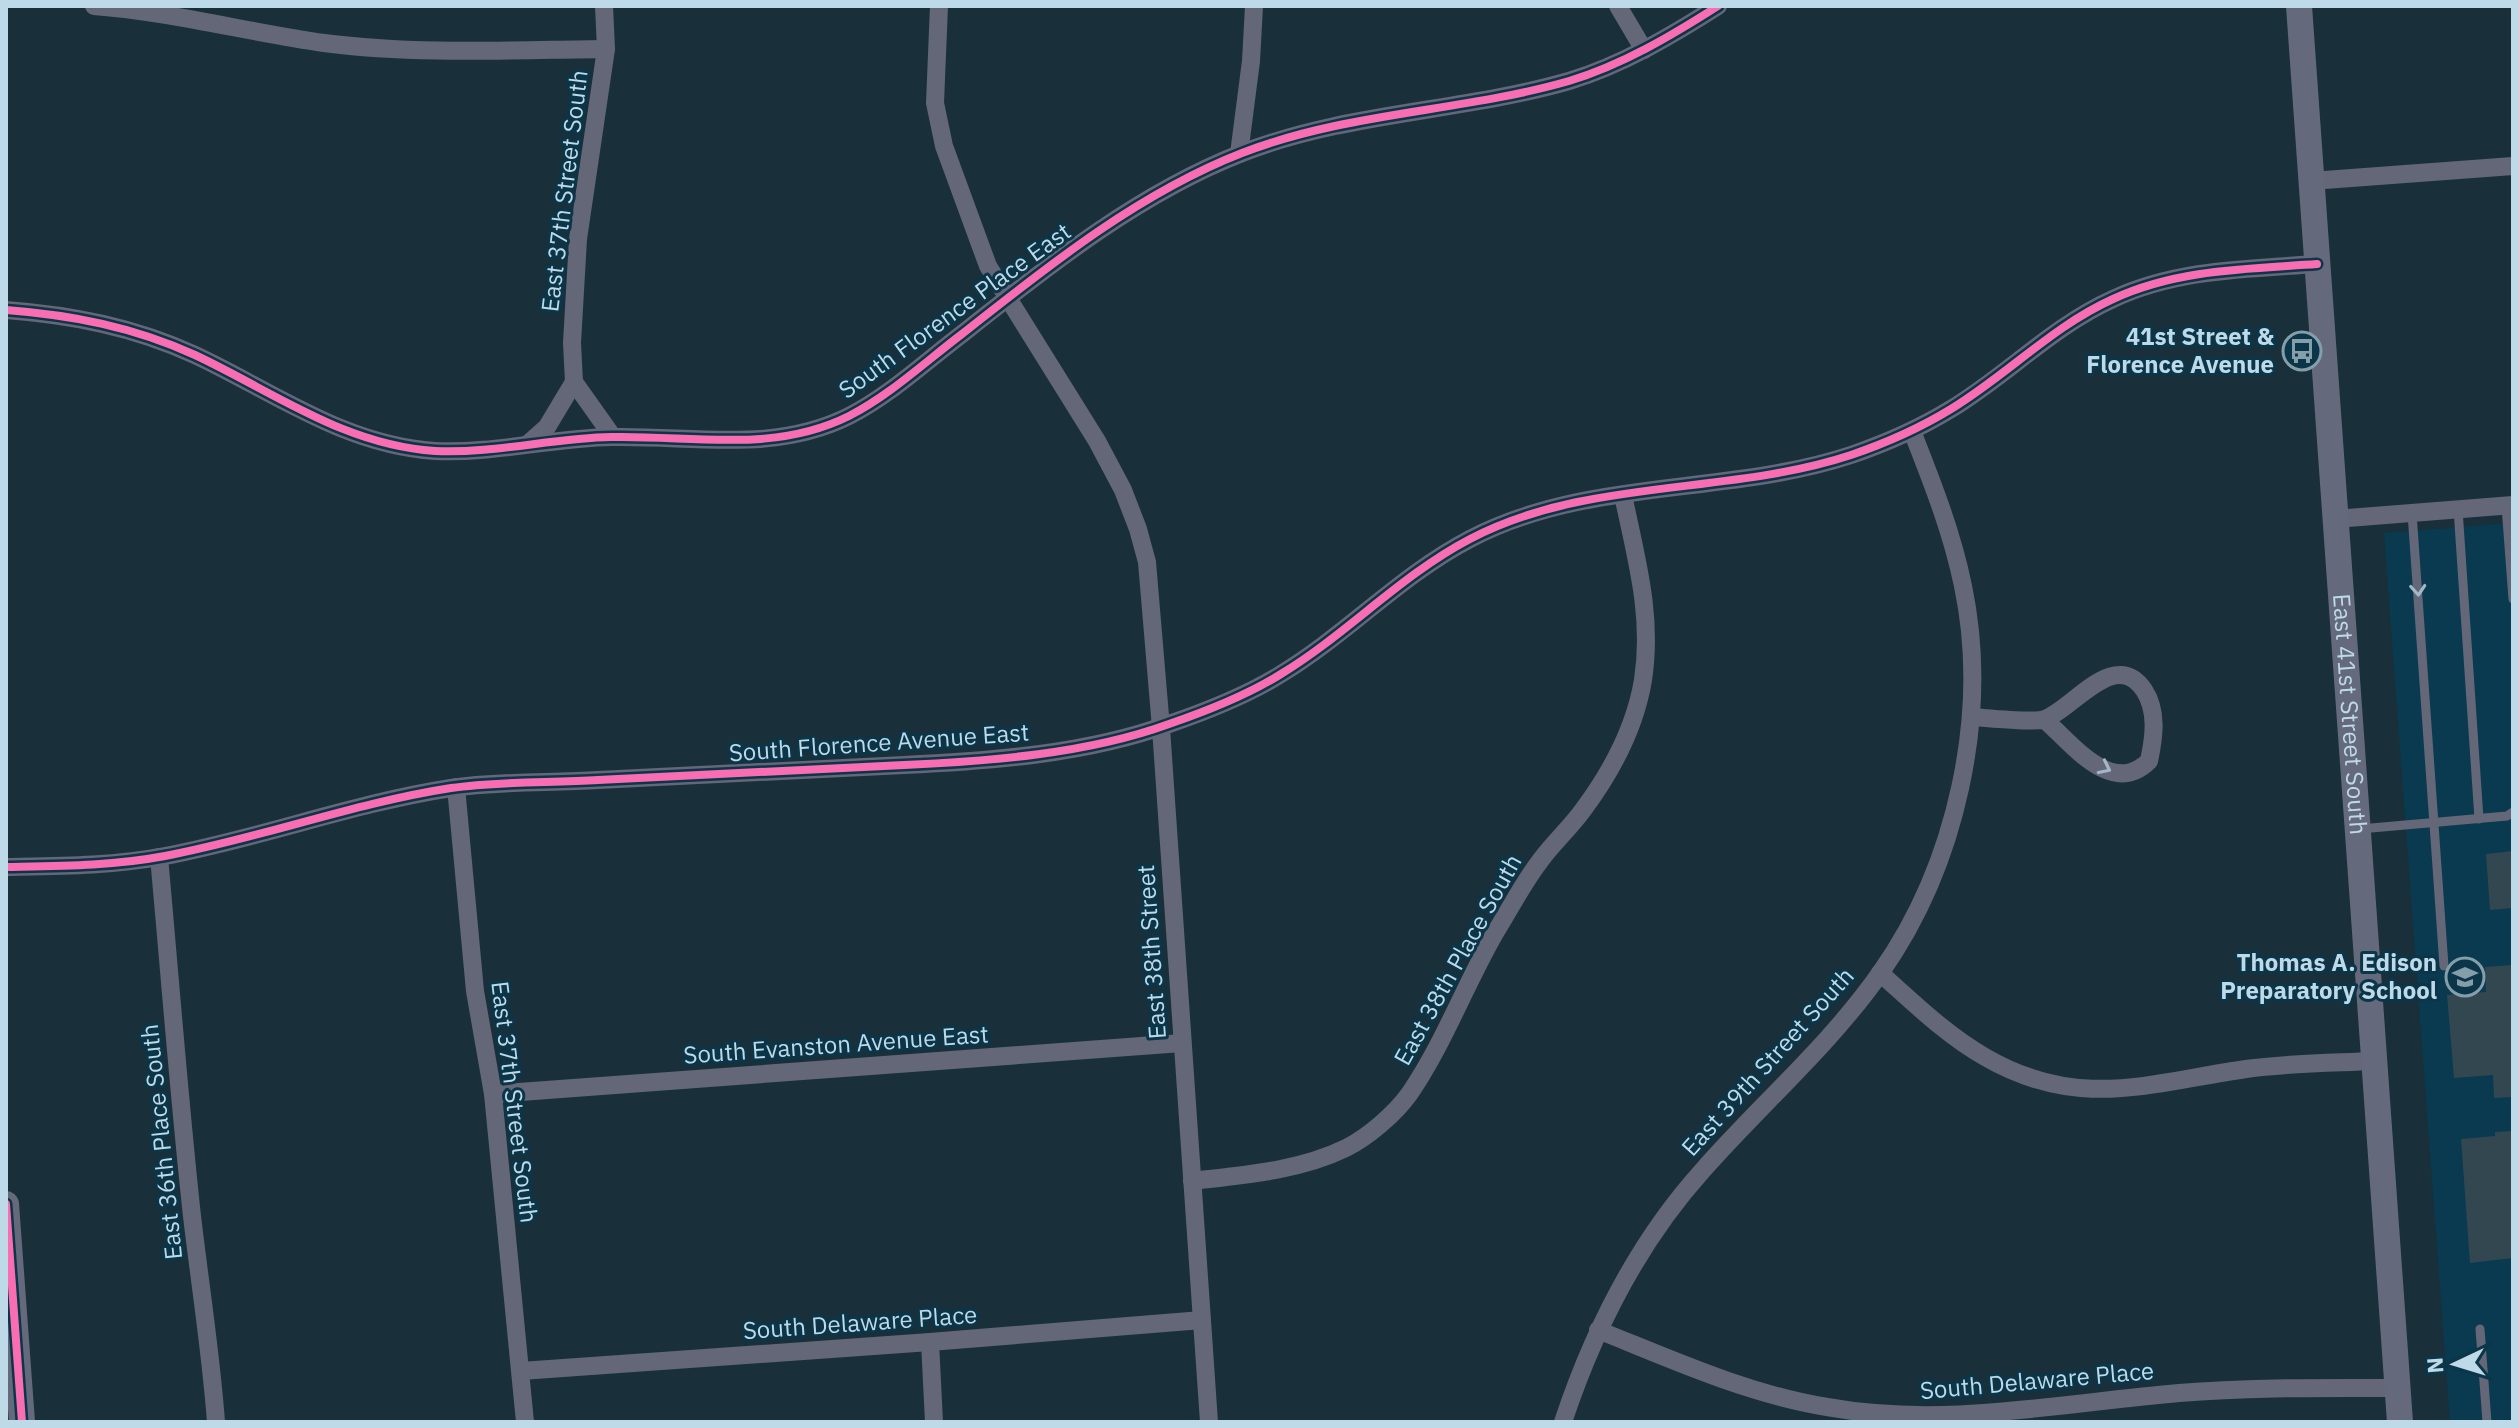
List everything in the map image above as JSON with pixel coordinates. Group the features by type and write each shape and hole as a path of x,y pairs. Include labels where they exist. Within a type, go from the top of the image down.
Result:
{"main road":[{"name":"East 41st Street South","path":"2299,6 2400,1422"},
{"path":"6,1204 22,1422"}],"street":[{"path":"94,6 380,49 606,49"},
{"name":"East 37th Street South","path":"574,382 572,343 578,239 606,49 604,6"},
{"name":"East 38th Street","path":"939,6 935,103 944,146 988,266 1120,483 1147,562 1209,1422"},
{"path":"1239,154 1251,61 1254,6"},
{"path":"1618,6 1644,50"},
{"name":"South Florence Place East","path":"6,310 56,314 156,338 199,357 281,402 355,435 433,451 613,437 733,442 793,435 848,416 898,384 1069,251 1117,218 1239,154 1353,120 1507,95 1570,80 1644,50 1718,6"},
{"path":"2311,181 2513,166"},
{"name":"South Florence Avenue East","path":"6,867 93,866 159,857 368,804 456,787 982,761 1101,742 1161,728 1225,703 1280,675 1426,566 1467,540 1503,523 1554,506 1797,469 1850,455 1912,431 1964,400 2067,324 2144,286 2179,277 2317,264"},
{"path":"529,443 547,427 574,382 613,437"},
{"name":"East 39th Street South","path":"1563,1422 1598,1330 1632,1265 1700,1172 1837,1028 1880,973 1917,908 1943,845 1959,793 1972,717 1971,646 1964,589 1939,498 1912,431"},
{"name":"East 38th Place South","path":"1192,1181 1259,1173 1346,1148 1375,1128 1408,1096 1433,1055 1501,924 1539,862 1582,812 1612,769 1630,729 1643,681 1647,638 1645,596 1623,495"},
{"path":"2335,519 2509,505"},
{"path":"1972,717 2045,720 2104,678 2117,675 2132,678 2150,701 2154,721 2149,761 2140,771 2124,775 2111,773 2097,766 2045,720"},
{"name":"East 37th Street South","path":"456,787 475,991 493,1094 525,1422"},
{"name":"East 36th Place South","path":"159,857 190,1190 211,1349 216,1422"},
{"path":"1880,973 1961,1043 1988,1059 2044,1081 2085,1089 2132,1089 2250,1068 2374,1061"},
{"name":"South Evanston Avenue East","path":"493,1094 1182,1043"},
{"name":"South Delaware Place","path":"521,1371 1202,1320"},
{"name":"South Delaware Place","path":"1598,1330 1749,1389 1827,1407 1876,1413 1962,1415 2241,1389 2397,1388"},
{"path":"930,1342 934,1422"}],"lane":[{"path":"2509,505 2513,599"},
{"path":"2458,509 2479,819"},
{"path":"2412,513 2444,966"},
{"path":"2357,829 2507,816 2513,812"},
{"path":"2480,1329 2487,1422"}],"shaded area":[{"name":"Thomas A. Edison Preparatory School","path":"2513,523 2513,1422 2450,1422 2384,533"}],"building":[{"path":"2513,851 2513,908 2490,910 2486,854"},
{"path":"2513,965 2513,1097 2494,1098 2493,1075 2454,1078 2447,995 2486,992 2485,967"},
{"path":"2513,1131 2513,1258 2470,1263 2461,1139"}],"cycle path":[{"path":"6,310 79,319 149,337 195,355 310,415 370,439 402,447 457,451 589,438 732,440 791,435 849,416 879,398 1096,233 1204,169 1282,139 1322,129 1487,100 1569,81 1646,49 1718,6"},
{"path":"6,867 106,864 165,856 379,802 451,788 970,761 1072,749 1138,734 1212,708 1268,682 1329,641 1445,553 1515,519 1562,505 1756,477 1851,455 1927,423 1992,381 2070,323 2137,289 2187,276 2317,264"},
{"path":"6,1204 22,1422"}],"place":[{"name":"41st Street & Florence Avenue","path":"2302,351"},
{"name":"Thomas A. Edison Preparatory School","path":"2465,977"}]}
